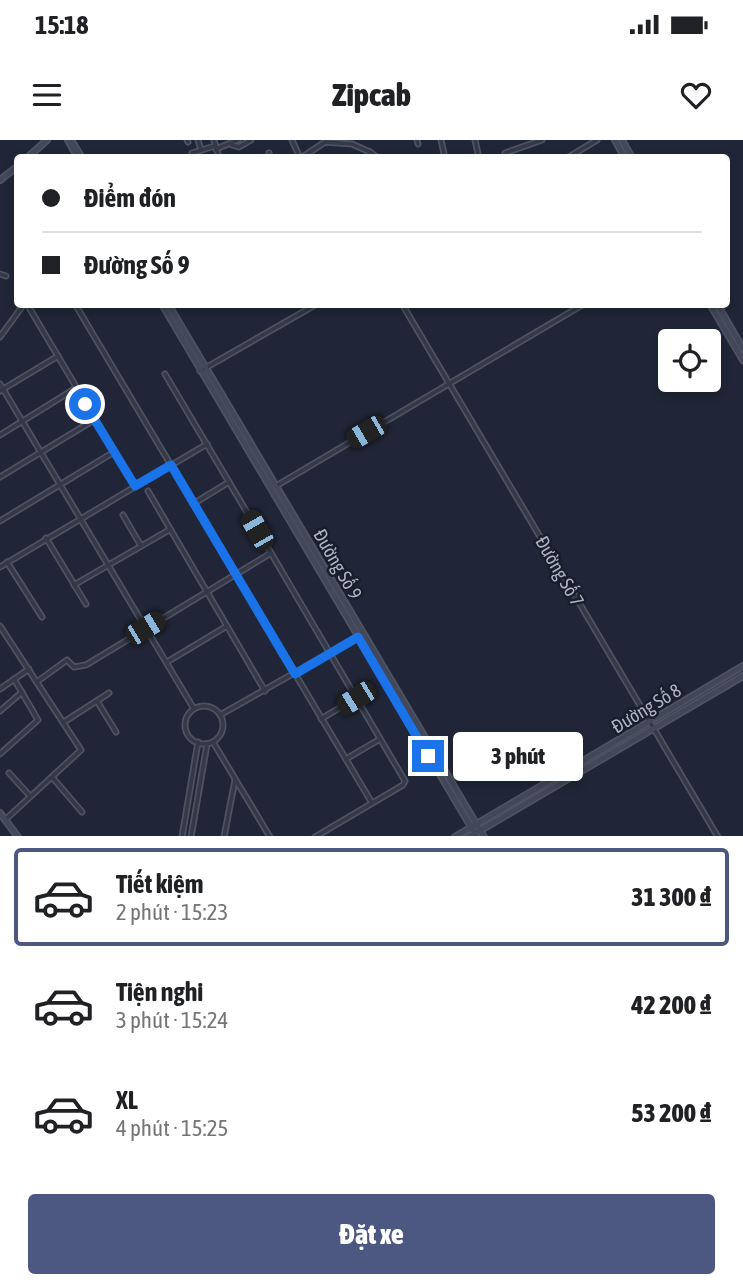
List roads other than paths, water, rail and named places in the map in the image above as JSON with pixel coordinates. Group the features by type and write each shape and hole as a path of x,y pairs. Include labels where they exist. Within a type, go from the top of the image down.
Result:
{"street":[{"path":"31,154 47,140"},
{"path":"198,140 201,150"},
{"path":"214,140 218,154"},
{"path":"232,145 238,140"},
{"path":"192,153 216,147 239,147 251,140"},
{"path":"505,153 542,140"},
{"path":"574,154 597,140"},
{"path":"309,154 318,144 329,141 356,143 373,154"},
{"path":"0,180 14,169"},
{"path":"0,274 6,276"},
{"path":"0,337 23,308"},
{"path":"28,308 135,486"},
{"path":"77,308 372,803"},
{"name":"Đường Số 9","path":"164,308 276,486 360,636"},
{"name":"Đường Số 9","path":"170,308 203,370 360,636 473,826 484,836"},
{"path":"203,370 310,308"},
{"name":"Đường Số 7","path":"404,308 718,836"},
{"path":"276,486 577,308"},
{"path":"712,308 743,360"},
{"path":"719,308 743,349"},
{"path":"2,390 58,356"},
{"path":"165,374 404,783 315,836"},
{"path":"0,384 194,709"},
{"path":"0,435 76,388"},
{"path":"0,477 94,421"},
{"path":"1,565 207,444"},
{"path":"0,521 114,452"},
{"path":"192,504 229,482"},
{"path":"148,491 265,691"},
{"path":"123,515 141,546"},
{"path":"74,584 170,529"},
{"path":"46,538 86,604"},
{"path":"38,681 67,660 74,667 86,665 271,554"},
{"path":"7,562 42,617"},
{"path":"0,626 81,750 5,820"},
{"path":"167,662 227,626"},
{"path":"220,715 360,636"},
{"name":"Đường Số 8","path":"455,836 743,666"},
{"path":"0,689 29,670"},
{"name":"Đường Số 8","path":"469,836 743,676"},
{"path":"0,754 38,720 14,679"},
{"path":"0,711 22,692"},
{"path":"64,722 109,693"},
{"path":"321,719 356,698"},
{"path":"97,701 117,732"},
{"path":"207,706 220,715 223,729 213,742 198,742 189,736 186,726 194,709 207,706"},
{"path":"345,760 380,739"},
{"path":"182,836 198,742"},
{"path":"213,742 270,836"},
{"path":"191,836 207,744"},
{"path":"9,773 30,796"},
{"path":"52,778 82,812"},
{"path":"225,836 235,780"},
{"path":"0,813 18,836"}]}
